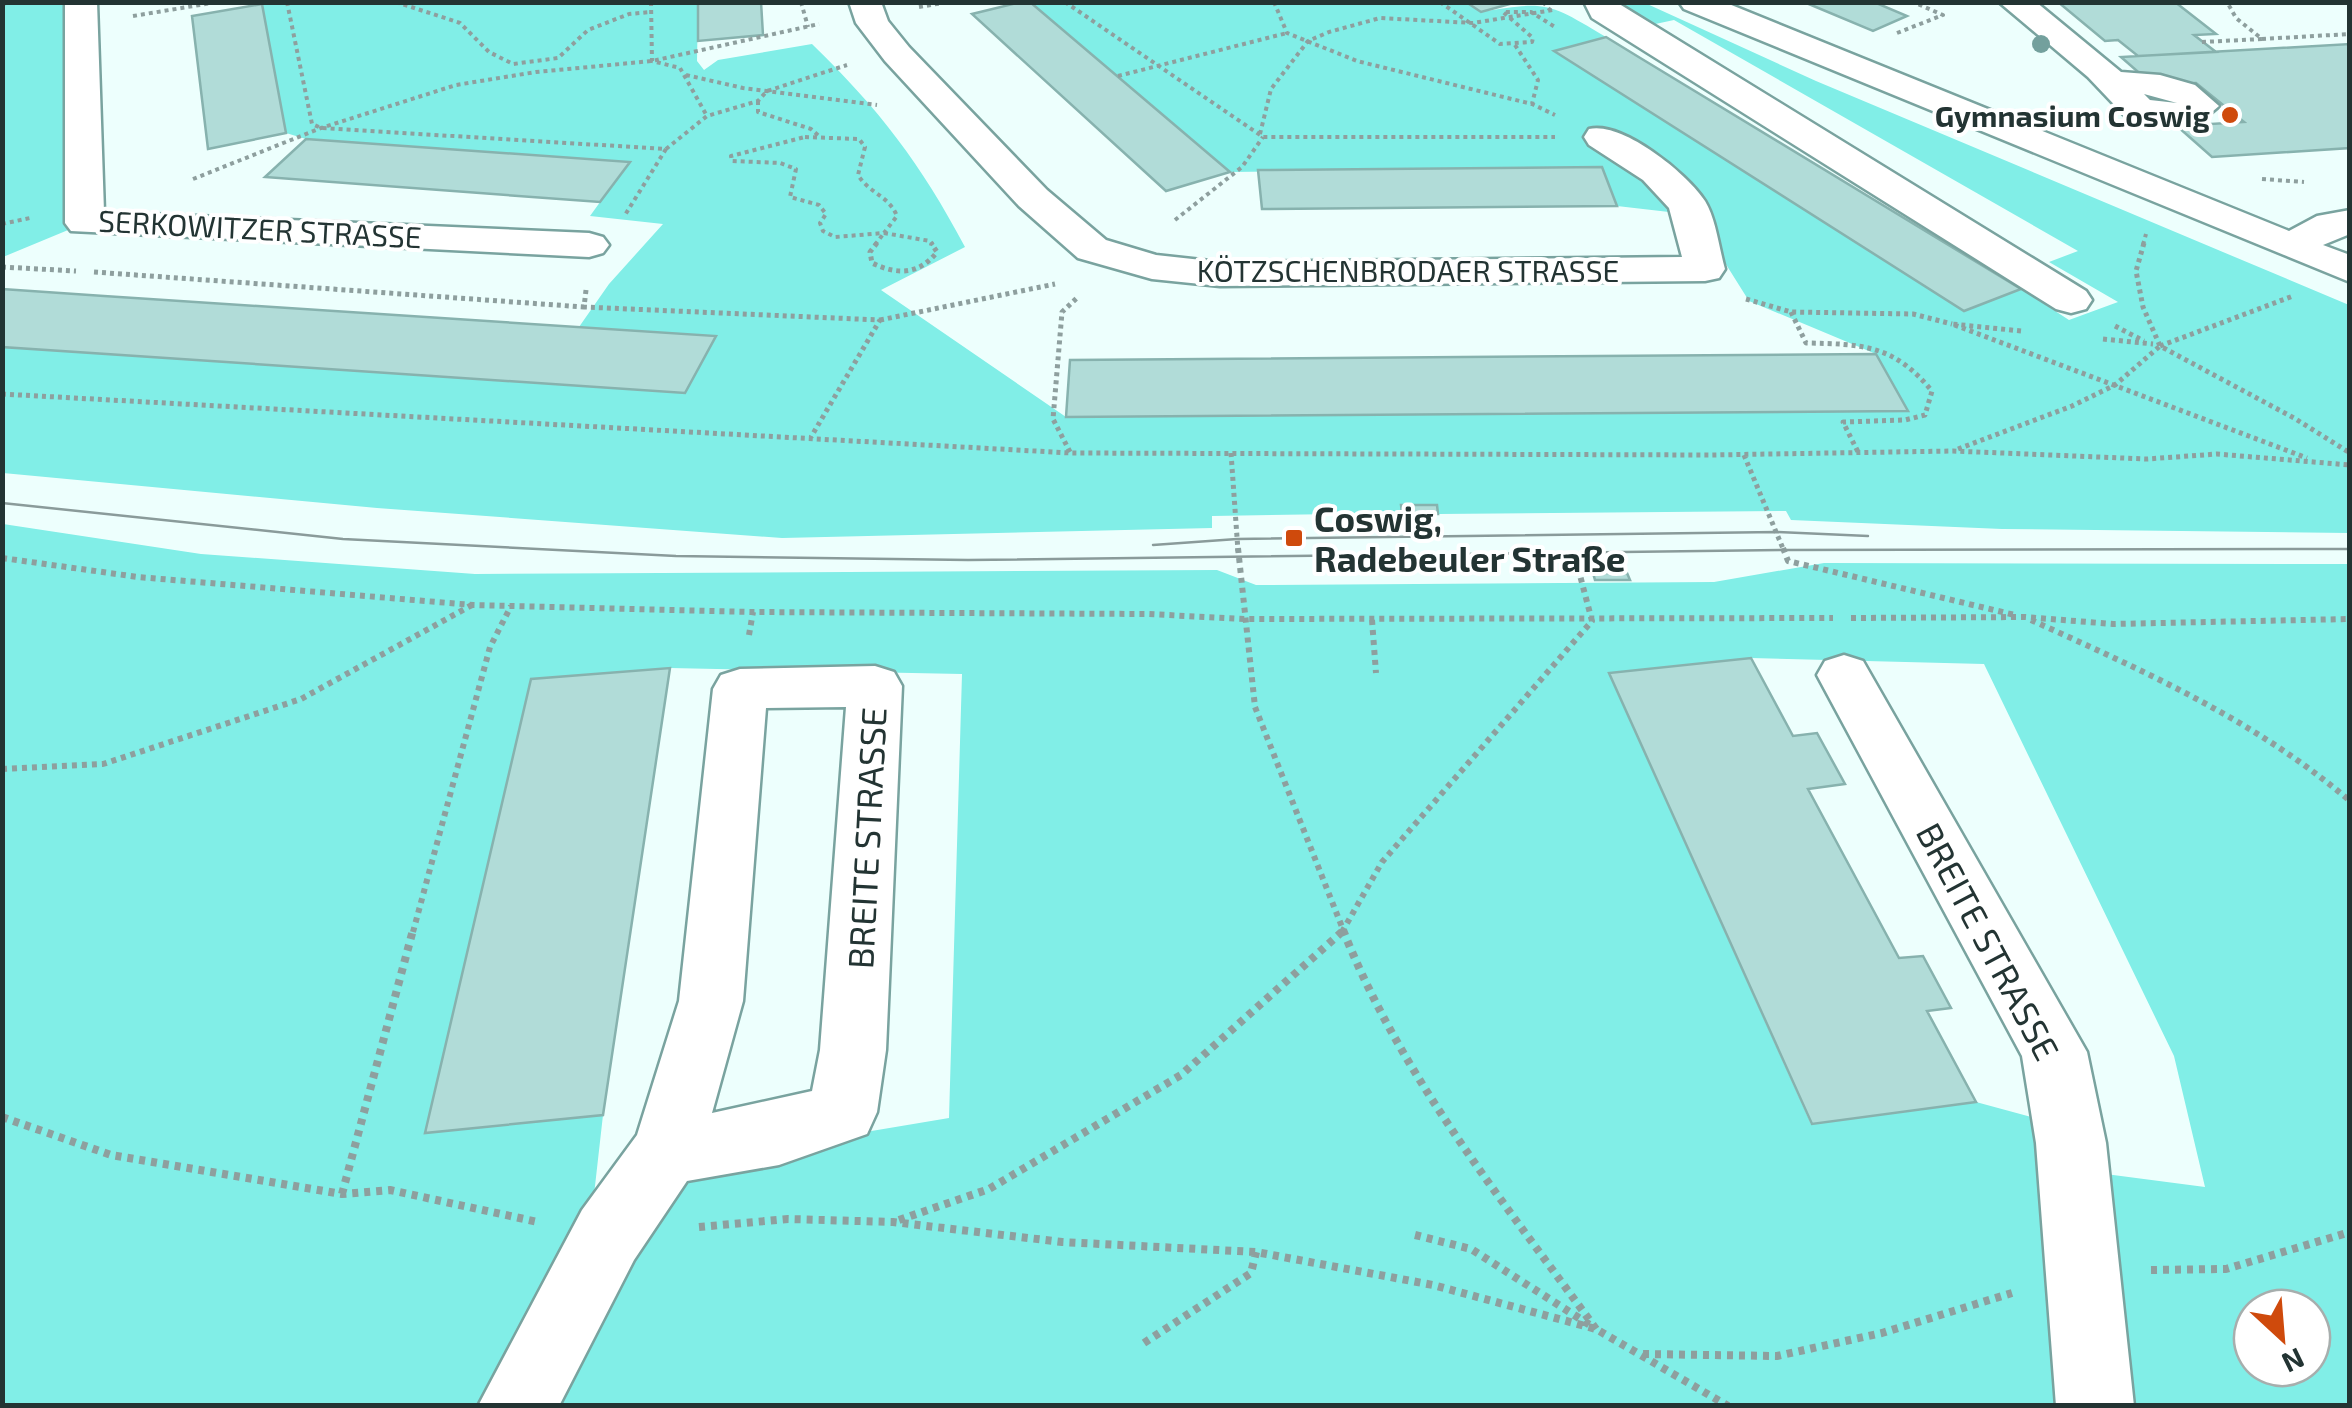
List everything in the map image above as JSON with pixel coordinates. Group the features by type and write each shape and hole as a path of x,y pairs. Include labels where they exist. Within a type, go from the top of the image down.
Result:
{"street":[{"path":"1600,2 1599,7 1620,21 2071,300"},
{"path":"1695,2 2346,269"},
{"path":"2016,2 2110,82"},
{"name":"KÖTZSCHENBRODAER STRASSE","path":"867,8 897,54 1033,198 1092,249 1152,267 1263,274 1704,269"},
{"name":"SERKOWITZER STRASSE","path":"82,13 86,223 589,245"},
{"path":"1602,137 1656,172 1688,205 1704,269"},
{"path":"2292,246 2330,224 2350,222"},
{"name":"BREITE STRASSE","path":"1844,674 2054,1052 2071,1143 2095,1406"},
{"name":"BREITE STRASSE","path":"517,1406 608,1235 667,1151 711,1002 740,689 874,686 853,1050 843,1112 814,1124 730,1144 667,1151"}],"path":[{"path":"82,13 218,2"},
{"path":"287,2 312,124 321,128 666,149"},
{"path":"396,2 460,23 489,52 512,64 558,58 588,30 629,14 650,12"},
{"path":"651,2 652,61"},
{"path":"802,2 808,27"},
{"path":"1065,2 1260,134 1602,137"},
{"path":"1274,2 1287,33"},
{"path":"1440,2 1500,44 1515,45 1532,42 1534,38 1507,19 1503,12 1511,9 1536,14 1561,31"},
{"path":"1543,2 1560,16"},
{"path":"2227,2 2236,18 2262,39"},
{"path":"194,179 321,128 456,85 536,72 652,61 808,27 867,8"},
{"path":"1536,14 1563,8"},
{"path":"1260,134 1271,89 1308,42 1380,18 1473,22 1507,19"},
{"path":"1118,76 1287,33 1357,61 1532,104 1602,137"},
{"path":"2202,42 2350,34"},
{"path":"1515,45 1538,80 1532,104"},
{"path":"584,307 589,245 621,221 666,149 707,116 758,101 767,90 897,54"},
{"path":"652,61 680,68 707,116"},
{"path":"686,75 869,105 945,102"},
{"path":"758,101 758,112 811,129 820,137"},
{"path":"820,137 744,150 731,156 732,162 773,160 796,169 790,197 819,205 826,214 820,223 823,231 835,237 887,233 930,241 937,252 931,262 914,270 890,272 872,262 870,252 887,233 897,216 892,203 864,186 858,175 866,147 859,140 820,137"},
{"path":"2257,179 2307,182"},
{"path":"2156,346 2142,307 2136,272 2143,238 2166,198"},
{"path":"2,268 584,307 880,320 1067,281"},
{"path":"1704,269 1740,296 1791,312 1913,314 1952,324 2313,460"},
{"path":"1953,451 2072,406 2115,385 2156,346 2207,326 2267,310 2346,269"},
{"path":"1791,312 1806,343 1862,344 1894,352 1916,368 1932,392 1925,414 1905,420 1843,422 1858,453"},
{"path":"811,438 880,320"},
{"path":"1952,324 2026,332"},
{"path":"2098,339 2156,346"},
{"path":"2141,340 2294,418 2350,453"},
{"path":"2,394 1071,453 1744,455 1953,451 2057,458 2147,459 2217,454 2350,465"},
{"path":"1231,453 1255,707 1342,932 1365,986 1440,1114 1596,1329"},
{"path":"1744,455 1788,562 2026,617 2192,692 2318,771 2350,801"},
{"path":"2,558 138,577 510,606 1148,614 1244,620 1592,622 2026,617 2113,624 2350,619"},
{"path":"1577,564 1592,622"},
{"path":"2,769 104,764 301,699 473,605"},
{"path":"342,1194 490,648 510,606"},
{"path":"1372,620 1376,673"},
{"path":"892,1222 989,1189 1181,1075 1342,932 1382,862 1592,622"},
{"path":"2,1117 111,1155 342,1194 390,1190 608,1235 788,1219 892,1222 1062,1242 1256,1252 1434,1285 1596,1329"},
{"path":"1639,1354 1777,1356 1882,1333 2084,1271 2226,1269 2350,1232"},
{"path":"1415,1235 1471,1250 1728,1406"},
{"path":"1144,1343 1251,1273 1256,1252"}],"shaded area":[{"path":"261,2 698,3 697,61 704,70 718,60 812,44 898,139 965,247 881,290 1066,417 1907,410 1876,354 1749,301 1695,215 1617,206 1601,167 1230,172 1030,3 1466,2 1481,12 1521,6 1560,11 1606,37 1556,52 1963,311 2021,289 2069,320 2118,302 2049,262 2078,251 1674,20 1646,26 1616,5 1645,3 1816,81 2349,305 2349,533 2002,529 1791,520 1786,511 1438,514 1436,505 1402,505 1402,513 1212,516 1212,528 782,538 377,508 3,473 2,347 715,337 579,327 609,284 663,224 590,216 629,162 306,139 286,133"},
{"path":"3,3 81,3 85,223 3,257"},
{"path":"3,524 201,554 475,574 1217,570 1256,585 1714,582 1824,563 2349,564 2349,1405 3,1406","holes":["1751,658 1984,664 2174,1056 2205,1187 2052,1167 2046,1121 1976,1102 1811,1124 1609,674","670,668 962,674 949,1118 794,1144 680,1183 588,1248 603,1115 425,1133 531,679"]}],"building":[{"path":"698,2 761,2 763,35 698,41"},
{"path":"1030,2 1230,172 1166,191 972,14"},
{"path":"1466,2 1517,2 1481,12"},
{"path":"1804,2 1874,2 1907,16 1873,31"},
{"path":"2058,2 2175,2 2216,34 2194,35 2216,52 2138,56 2118,40 2105,41"},
{"path":"262,4 286,133 208,149 192,16"},
{"path":"1606,37 2021,289 1964,311 1554,51"},
{"name":"Gymnasium Coswig","path":"2350,44 2350,148 2212,157 2177,126 2244,122 2196,83 2153,85 2121,57"},
{"path":"306,139 630,162 600,202 265,177"},
{"path":"1602,167 1617,206 1262,209 1258,170"},
{"path":"2,289 716,336 685,393 2,347"},
{"path":"1876,354 1908,411 1066,417 1070,360"},
{"path":"1401,505 1437,505 1438,514 1402,513"},
{"path":"1593,573 1627,573 1630,580 1595,580"},
{"path":"1751,658 1793,736 1817,733 1845,784 1808,789 1899,958 1923,956 1951,1008 1927,1011 1976,1102 1812,1124 1609,673"},
{"path":"670,668 603,1115 425,1133 531,679"}],"tram line":[{"path":"2,503 343,539 676,556 968,560 1783,550 2350,549"},
{"path":"1153,545 1237,539 1777,532 1868,536"}],"place":[{"name":"Gymnasium Coswig","path":"2230,115"},
{"name":"Coswig, Radebeuler Straße","path":"1294,538"}]}
